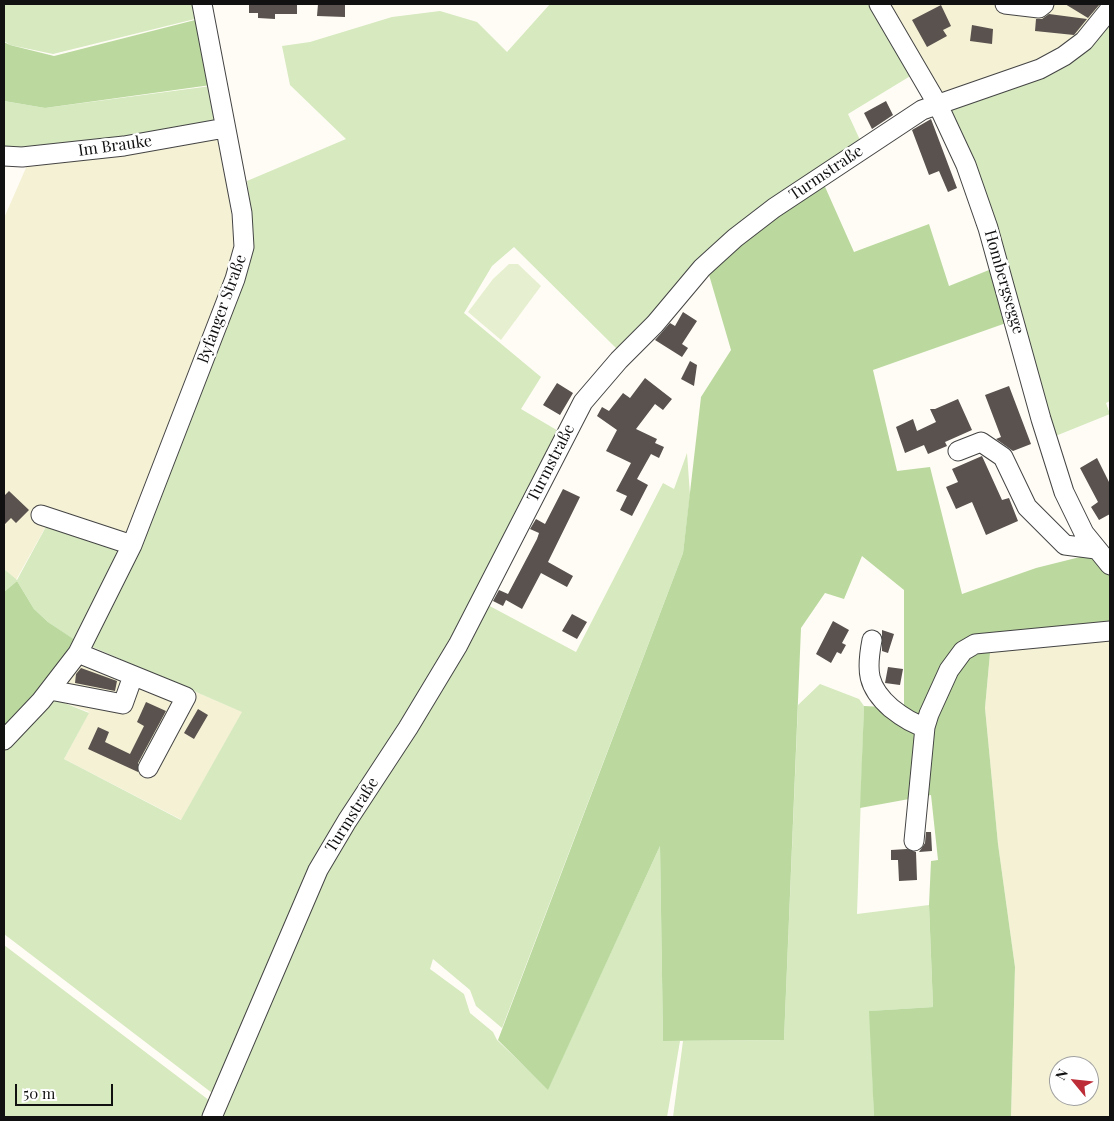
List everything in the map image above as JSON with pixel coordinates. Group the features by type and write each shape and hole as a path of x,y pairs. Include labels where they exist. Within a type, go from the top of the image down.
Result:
{"street":[{"name":"Byfanger Straße","path":"4,740 50,690 78,653 132,545 235,278 244,247 242,213 202,4"},
{"name":"Hombergsegge","path":"879,4 938,105 966,165 988,228 1064,492 1084,533 1110,566"},
{"path":"1005,4 1039,8 1044,4"},
{"name":"Turmstraße","path":"212,1117 318,870 347,820 408,728 458,645 582,402 619,360 655,324 702,268 735,238 774,208 922,110 1040,68 1064,56 1084,41 1110,9"},
{"name":"Im Brauke","path":"4,156 22,157 124,146 225,128"},
{"path":"958,450 981,442 1003,457 1027,507 1065,545 1096,549"},
{"path":"42,515 132,545"},
{"path":"914,841 925,727 949,670 967,647 975,644 1110,631"},
{"path":"872,640 868,668 877,694 902,716 925,727"},
{"path":"78,653 186,697 148,768"},
{"path":"50,690 123,704 133,676"}],"shaded area":[{"path":"888,4 1110,4 1065,51 940,99"},
{"path":"213,135 221,141 233,226 234,248 225,279 128,541 54,512 16,580 4,569 4,218 29,161"},
{"path":"1110,636 1110,1117 1011,1117 1015,967 998,844 985,708 991,642"},
{"path":"88,646 243,712 182,820 64,759 89,712 52,698"}],"green space":[{"path":"4,4 196,4 199,18 53,54 10,45 4,41"},
{"path":"550,4 873,4 912,75 848,114 861,142 619,351 514,247 492,266 464,313 541,377 521,409 560,432 451,647 368,785 216,1096 4,934 4,748 52,698 89,713 64,759 181,820 242,712 88,645 212,353 254,240 247,181 346,139 290,85 282,46 310,42 392,17 440,11 477,22 507,52"},
{"path":"1110,14 1110,401 1106,403 1110,414 1053,437 948,109 1025,80"},
{"path":"199,19 211,85 45,108 4,101 4,42 54,56"},
{"path":"211,86 218,126 4,153 4,101 45,108"},
{"path":"822,180 854,252 929,224 949,286 994,268 1009,322 873,370 897,471 930,467 962,594 1036,568 1092,554 1110,573 1110,636 991,642 985,708 998,844 1015,967 1011,1117 874,1117 869,1011 933,1007 929,905 931,861 938,860 931,795 860,808 864,706 904,708 904,590 862,556 844,599 825,593 801,628 784,1040 663,1041 660,846 548,1090 498,1040 683,553 701,397 731,350 707,268"},
{"path":"509,264 518,264 541,286 501,340 468,312 493,279"},
{"path":"687,453 690,495 683,553 502,1028 476,1006 470,990 433,959 430,969 464,994 470,1013 493,1032 497,1040 548,1089 660,846 663,1040 680,1041 667,1117 215,1117 310,893 484,603 576,652 663,483 674,489"},
{"path":"48,523 125,552 79,643 48,622 34,609 17,581 4,592 4,569 17,580"},
{"path":"17,581 34,609 48,622 78,642 4,732 4,592"},
{"path":"820,684 859,699 864,706 857,914 929,905 933,1007 870,1011 874,1117 673,1117 683,1041 784,1040 798,705"},
{"path":"4,945 214,1104 208,1117 4,1117"}],"building":[{"path":"249,4 297,4 297,14 275,14 275,19 258,18 258,13 249,13"},
{"path":"318,4 345,4 345,17 317,16"},
{"path":"1065,4 1100,4 1088,18"},
{"path":"941,5 951,26 943,30 947,36 927,47 912,20"},
{"path":"1049,14 1087,19 1074,35 1035,31 1036,19 1042,19"},
{"path":"972,25 993,29 992,44 970,41"},
{"path":"886,101 893,115 872,129 864,113"},
{"path":"931,119 957,188 948,192 939,171 929,175 912,130"},
{"path":"683,312 697,321 682,344 688,348 682,357 655,340 670,323 675,326"},
{"path":"690,361 697,365 694,386 681,379"},
{"path":"645,378 672,399 663,410 655,404 636,429 657,439 655,443 664,447 659,458 651,454 637,479 648,485 632,516 620,510 627,496 616,491 631,463 606,451 617,430 597,416 602,407 609,411 623,393 630,398"},
{"path":"557,383 573,393 560,415 543,405"},
{"path":"1009,386 1031,444 1013,451 996,439 1001,437 985,395"},
{"path":"958,399 972,430 945,442 947,446 928,454 924,445 905,453 896,427 913,419 917,431 936,422 930,409 935,409"},
{"path":"982,456 1002,500 1009,498 1018,521 986,535 972,502 956,509 946,487 958,482 952,469"},
{"path":"1097,458 1110,484 1110,514 1099,520 1091,507 1098,502 1080,468"},
{"path":"563,489 580,497 548,562 573,576 567,587 541,573 522,609 506,600 503,606 493,601 499,590 508,594 537,539 539,533 530,529 536,519 545,524"},
{"path":"9,491 29,510 16,523 11,518 4,525 4,496"},
{"path":"572,614 587,622 577,639 562,631"},
{"path":"833,621 849,630 842,643 846,645 841,654 837,652 831,663 816,654"},
{"path":"882,630 894,634 888,653 882,651"},
{"path":"888,667 903,669 900,685 885,683"},
{"path":"81,668 117,681 115,691 75,683 76,674"},
{"path":"146,702 166,711 138,763 138,772 88,749 98,727 109,732 105,742 130,754 144,726 137,722"},
{"path":"198,709 208,715 194,739 184,733"},
{"path":"926,832 931,832 932,851 919,852 925,843"},
{"path":"907,849 916,852 917,880 899,881 898,860 891,860 891,850"}]}
